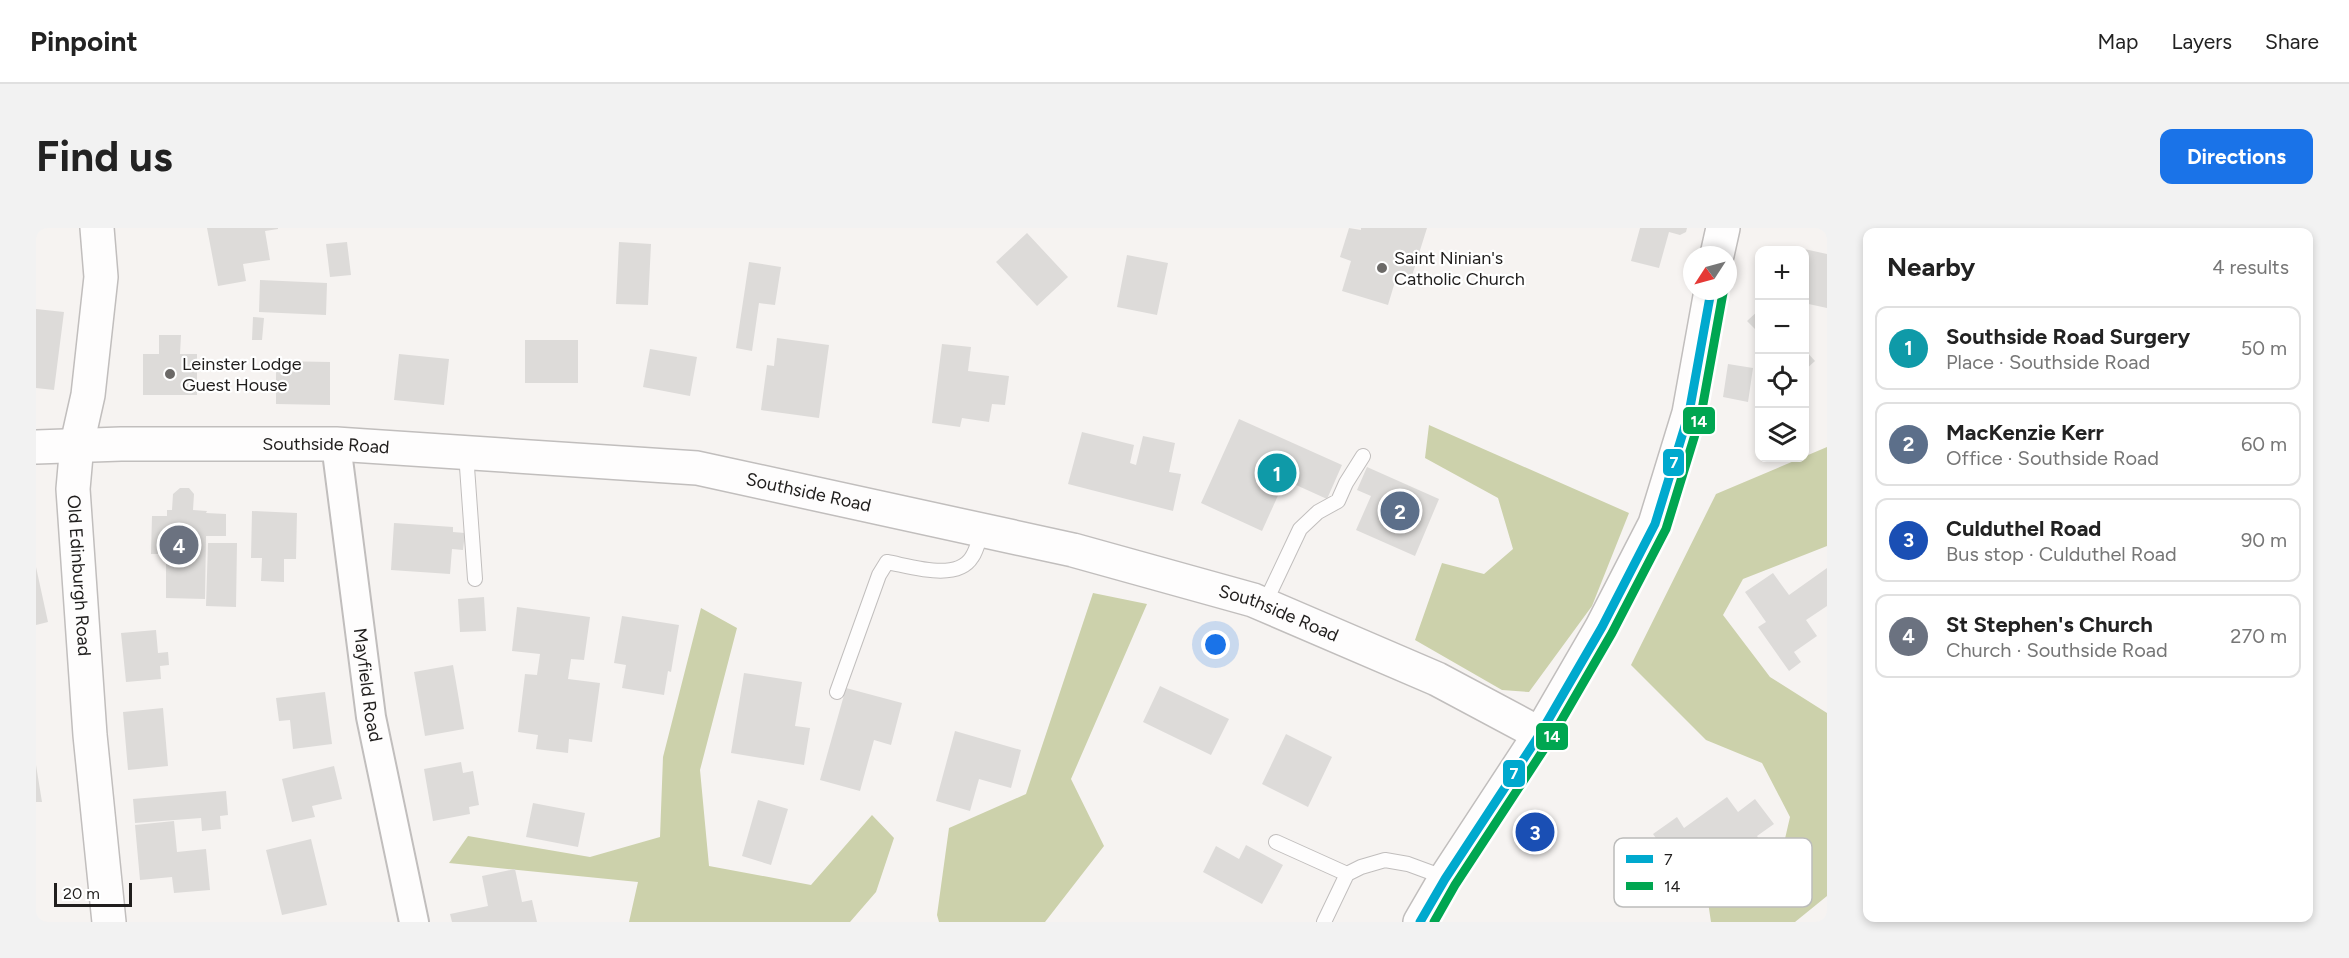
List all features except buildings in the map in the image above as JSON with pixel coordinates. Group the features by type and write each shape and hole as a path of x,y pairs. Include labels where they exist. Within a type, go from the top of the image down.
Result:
{"street":[{"name":"Old Edinburgh Road","path":"97,228 101,277 88,395 77,444 73,489 90,735 109,922"},
{"path":"1719,246 1723,228"},
{"path":"1420,922 1540,734 1602,627 1655,524 1689,413 1709,300"},
{"name":"Southside Road","path":"36,447 77,444 336,444 697,468 1073,550 1264,604 1437,679 1540,734"},
{"name":"Mayfield Road","path":"336,444 372,717 414,922"}],"lane":[{"path":"466,453 475,579"},
{"path":"1264,604 1300,529 1318,512 1338,501 1363,456"},
{"path":"837,692 879,575 887,562 948,572 962,567 972,558 982,530"},
{"path":"1276,842 1347,874"},
{"path":"1324,922 1347,874 1361,867 1385,860 1408,864 1446,878"}],"green space":[{"path":"1429,425 1629,513 1592,606 1529,692 1502,690 1415,640 1442,563 1484,574 1513,549 1498,498 1425,458"},
{"path":"1827,447 1827,546 1743,579 1723,615 1770,677 1827,713 1827,896 1795,922 1711,922 1709,907 1812,907 1812,838 1785,838 1790,817 1762,763 1706,740 1631,665 1716,494 1792,462 1809,462 1809,455"},
{"path":"1093,593 1147,604 1071,779 1104,846 1045,922 939,922 937,915 949,828 1026,794"},
{"path":"701,608 737,628 700,770 709,866 811,885 872,815 894,838 876,892 850,922 629,922 638,882 449,863 468,836 590,857 660,837 663,757"}],"transit line":[{"name":"7","path":"1420,922 1445,879 1540,734 1602,627 1655,524 1689,413 1709,300"},
{"name":"14","path":"1434,922 1455,885 1550,740 1612,633 1666,529 1701,415 1722,300"}],"place":[{"name":"Saint Ninian's Catholic Church","path":"1382,268"},
{"name":"Leinster Lodge Guest House","path":"170,374"},
{"name":"Southside Road Surgery","path":"1277,473"},
{"name":"MacKenzie Kerr","path":"1400,511"},
{"name":"St Stephen's Church","path":"179,545"},
{"name":"Culduthel Road","path":"1535,832"}]}
